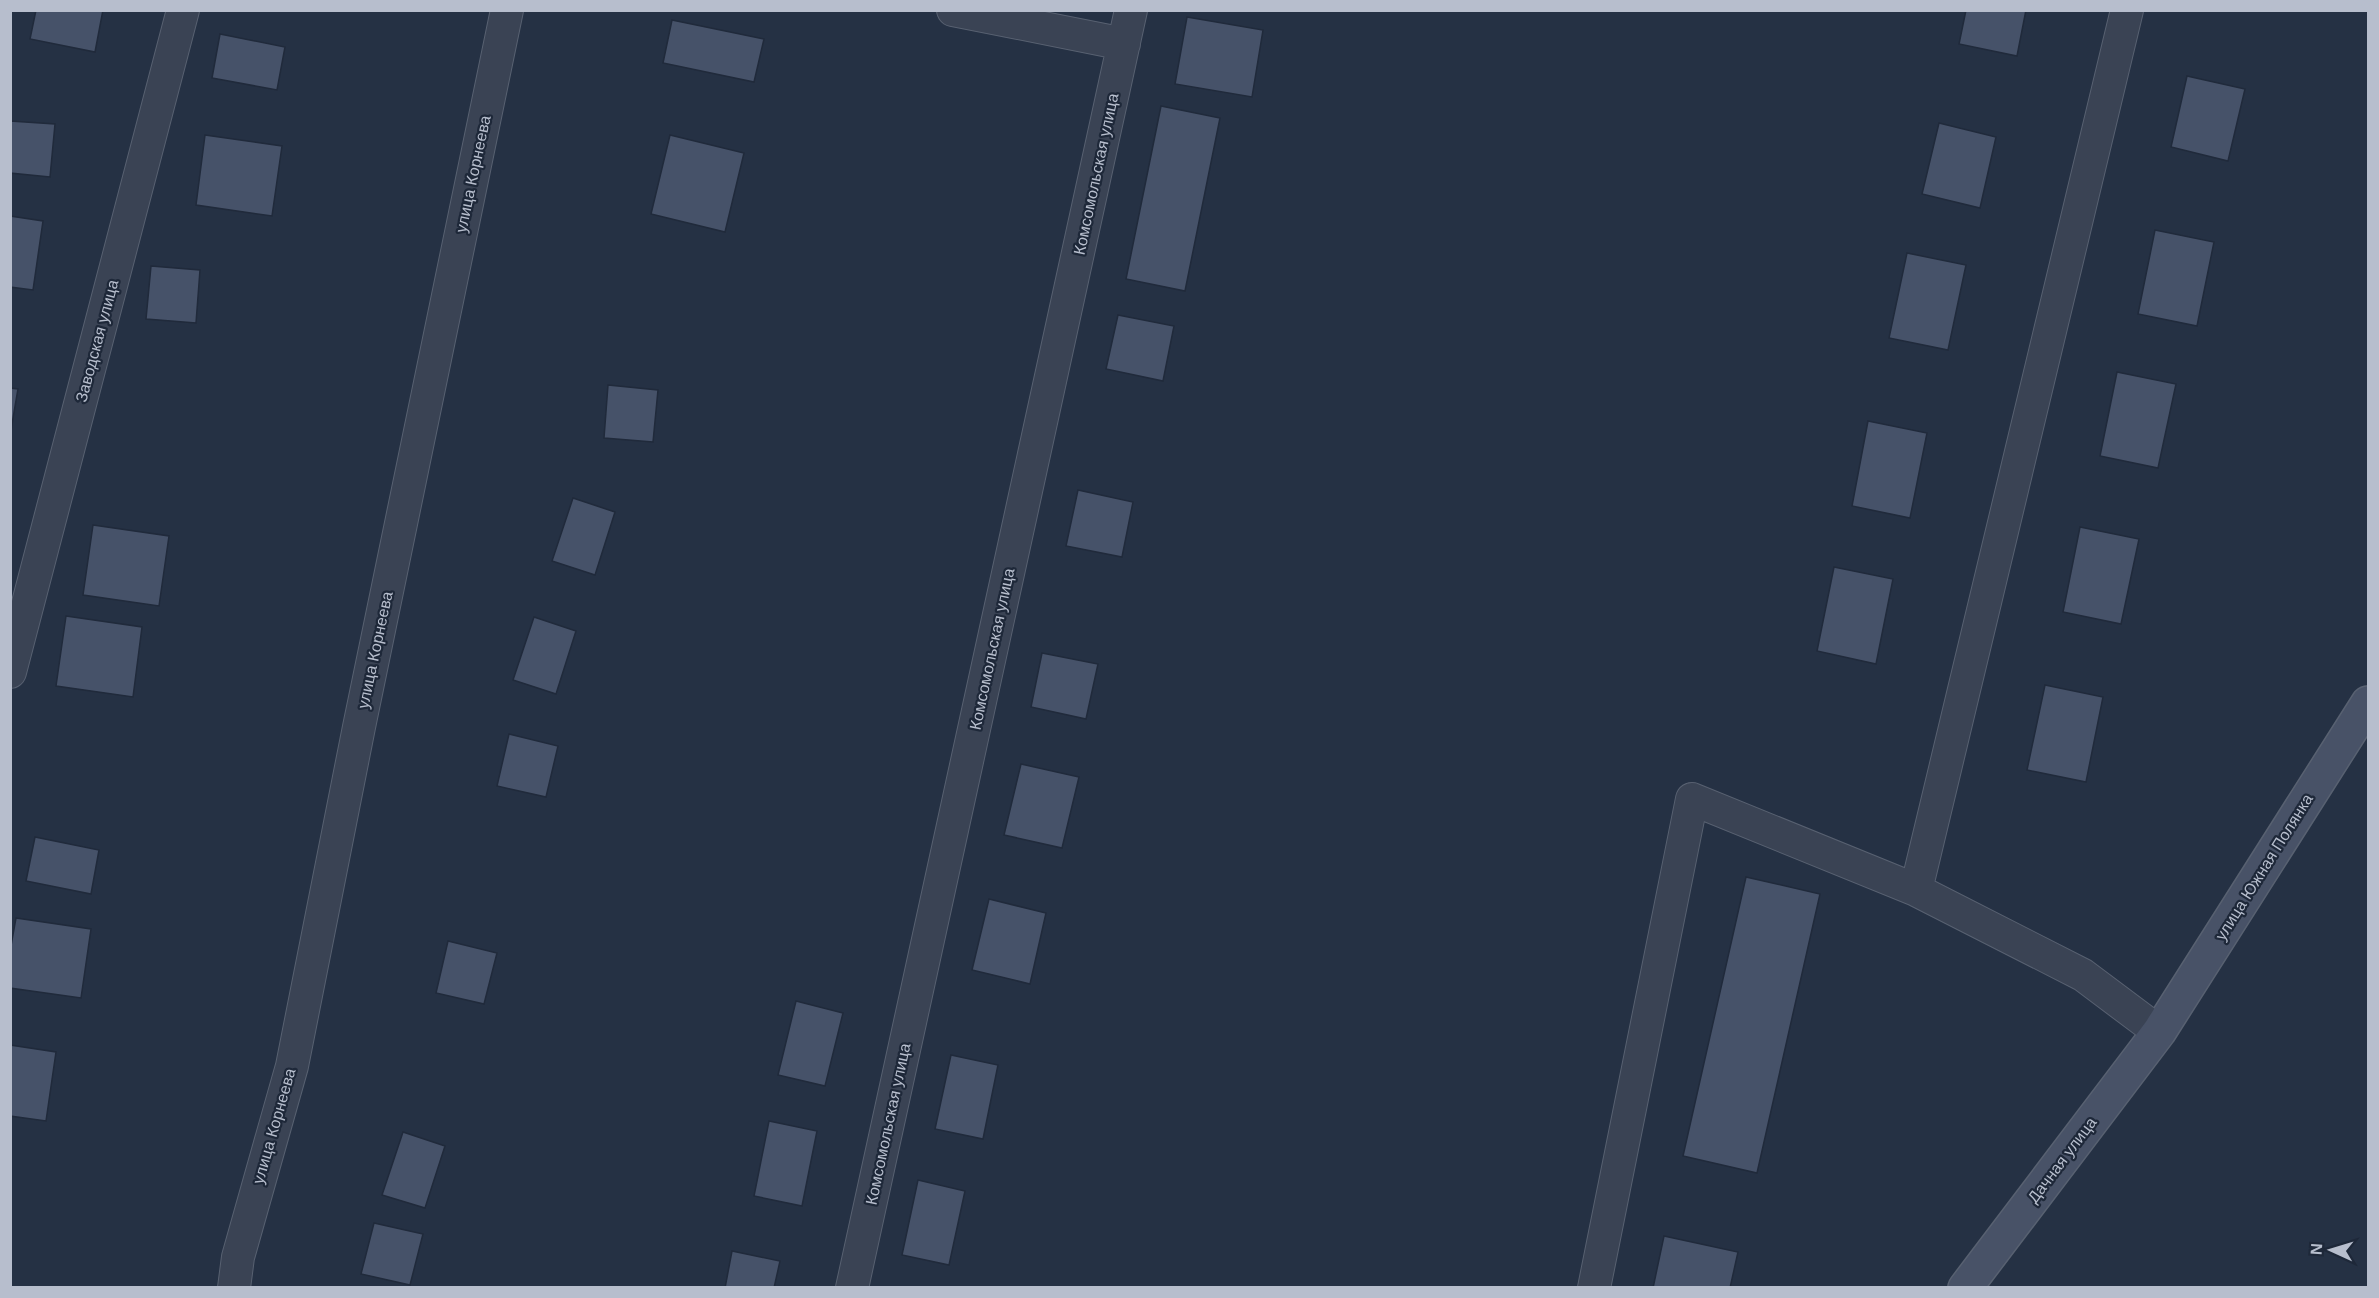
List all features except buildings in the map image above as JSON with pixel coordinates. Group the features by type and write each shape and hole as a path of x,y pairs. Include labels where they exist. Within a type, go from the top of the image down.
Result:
{"street":[{"name":"Заводская улица","path":"10,672 183,10"},
{"name":"улица Корнеева","path":"234,1287 237,1257 291,1066 507,10"},
{"path":"953,10 1124,44"},
{"name":"Комсомольская улица","path":"852,1287 1131,10"},
{"path":"1916,890 2127,10"},
{"name":"улица Южная Полянка","path":"2159,1032 2368,703"},
{"path":"1594,1287 1692,799 1916,890 2083,975 2159,1032"},
{"name":"Дачная улица","path":"1965,1287 2159,1032"}]}
